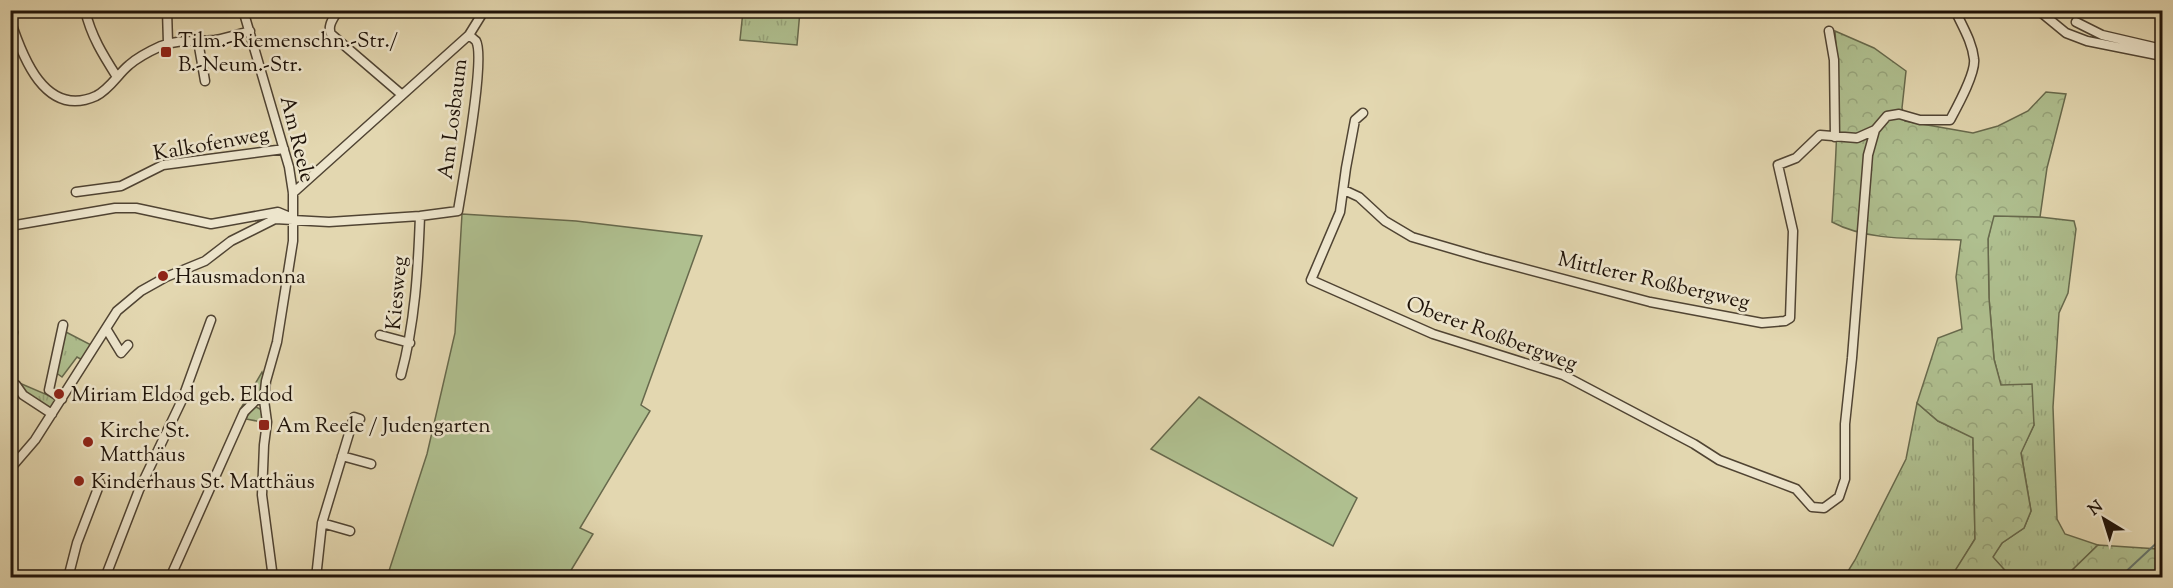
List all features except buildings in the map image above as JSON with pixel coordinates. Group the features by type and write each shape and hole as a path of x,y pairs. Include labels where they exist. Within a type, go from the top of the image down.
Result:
{"street":[{"path":"85,10 89,28 117,76"},
{"path":"167,10 168,43"},
{"name":"Am Reele","path":"243,10 284,149 293,193 293,242 277,342 266,381 264,400 267,422 262,495 273,578"},
{"path":"338,10 330,25 331,34 401,94"},
{"path":"293,193 469,35 483,14 482,10"},
{"path":"1875,130 1883,117 1888,115 1899,114 1920,120 1950,120 1975,62 1970,40 1954,10"},
{"path":"2038,10 2066,33 2087,41 2163,56"},
{"path":"10,20 18,46 28,67 42,86 57,96 71,100 97,95 110,86 131,63 168,43 225,39 250,31"},
{"path":"2076,22 2102,35 2163,49"},
{"path":"1829,31 1834,60 1835,137"},
{"name":"Am Losbaum","path":"420,216 458,211 477,88 478,54 476,42 469,35"},
{"path":"198,41 205,81"},
{"name":"Oberer Roßbergweg","path":"1363,113 1355,120 1340,212 1311,280 1433,334 1563,375 1719,460 1796,489 1812,507 1824,508 1839,496 1845,479 1845,424 1868,155 1875,130"},
{"name":"Mittlerer Roßbergweg","path":"1344,190 1359,198 1385,221 1412,237 1650,302 1762,323 1785,321 1790,318 1793,231 1778,165 1796,158 1820,135 1857,138 1875,130"},
{"name":"Kalkofenweg","path":"76,192 121,186 163,165 284,149"},
{"path":"10,226 114,208 136,207 211,224 278,212 293,219"},
{"path":"10,477 12,468 35,440 63,399 117,311 141,291 166,277 205,261 231,242 275,219 329,222 420,216"},
{"name":"Kiesweg","path":"380,335 410,343 418,275 420,216"},
{"path":"105,578 139,490 182,400 211,320"},
{"path":"63,326 49,390 63,399"},
{"path":"107,330 121,353 128,345"},
{"path":"10,355 13,332"},
{"path":"401,375 410,343"},
{"path":"10,383 16,385 23,395 52,414"},
{"path":"170,578 244,412 256,400 264,400"},
{"path":"316,578 322,524 354,417 360,419"},
{"path":"342,456 371,464"},
{"path":"68,578 77,543 100,483"},
{"path":"322,524 350,531"}],"green space":[{"path":"743,11 800,11 797,45 740,40"},
{"path":"1835,31 1874,48 1906,71 1902,108 1905,121 1973,133 1998,126 2028,111 2046,92 2066,94 2047,168 2040,217 1994,216 1988,239 1989,298 1994,359 2001,385 2032,384 2034,425 2021,453 2031,511 2024,528 2002,543 1993,557 2011,577 1951,577 1975,539 1973,438 1938,421 1917,403 1938,338 1962,329 1956,277 1961,240 1878,236 1832,222 1837,103"},
{"path":"462,214 576,221 702,236 641,405 650,411 580,528 593,534 567,577 387,577 427,454 455,333"},
{"path":"1993,216 2040,217 2074,221 2076,229 2068,293 2059,313 2053,407 2057,519 2065,534 2098,545 2065,577 2011,577 1992,557 2002,543 2024,528 2031,511 2021,452 2034,425 2033,420 2001,386 1994,359 1989,298 1988,239"},
{"path":"64,331 95,347 86,362 77,357 62,377 55,372"},
{"path":"262,372 262,389 251,402 241,408"},
{"path":"10,379 57,399 51,410 11,387"},
{"path":"1199,397 1357,498 1333,546 1151,449"},
{"path":"1917,403 1938,421 1973,437 1975,539 1952,577 1849,578 1845,576 1906,459"},
{"path":"256,407 262,410 262,422 246,419"},
{"path":"2098,545 2158,549 2161,566 2157,577 2065,577"}],"waterway":[{"path":"2119,578 2162,538"}],"place":[{"name":"Tilm.-Riemenschn.-Str./ B.-Neum.-Str.","path":"166,52"},
{"name":"Hausmadonna","path":"163,276"},
{"name":"Miriam Eldod geb. Eldod","path":"59,394"},
{"name":"Am Reele / Judengarten","path":"264,425"},
{"name":"Kirche St. Matthäus","path":"88,442"},
{"name":"Kinderhaus St. Matthäus","path":"79,481"}]}
